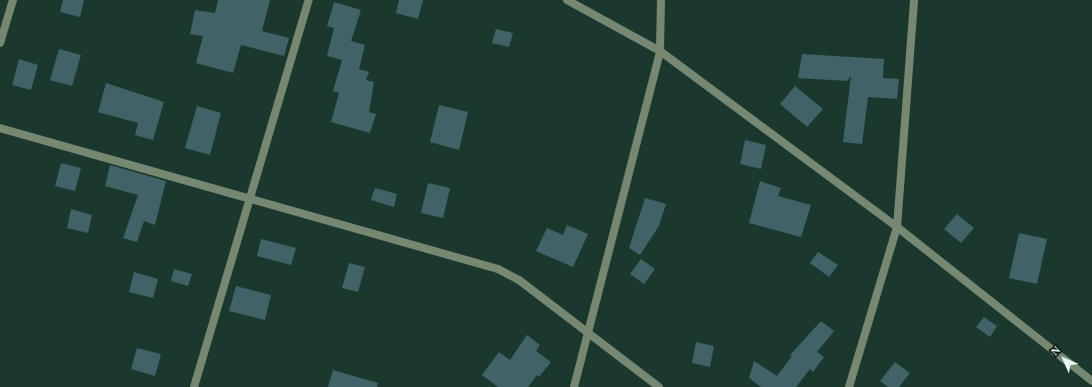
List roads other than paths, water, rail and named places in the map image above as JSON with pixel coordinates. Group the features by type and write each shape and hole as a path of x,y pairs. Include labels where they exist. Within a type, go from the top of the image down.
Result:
{"street":[{"path":"0,43 13,0"},
{"path":"194,387 309,0"},
{"path":"567,0 660,51 897,227 1092,381"},
{"path":"574,387 590,333 660,51 661,0"},
{"path":"849,387 897,227 914,0"},
{"path":"0,128 498,269 519,280 659,387"}]}
